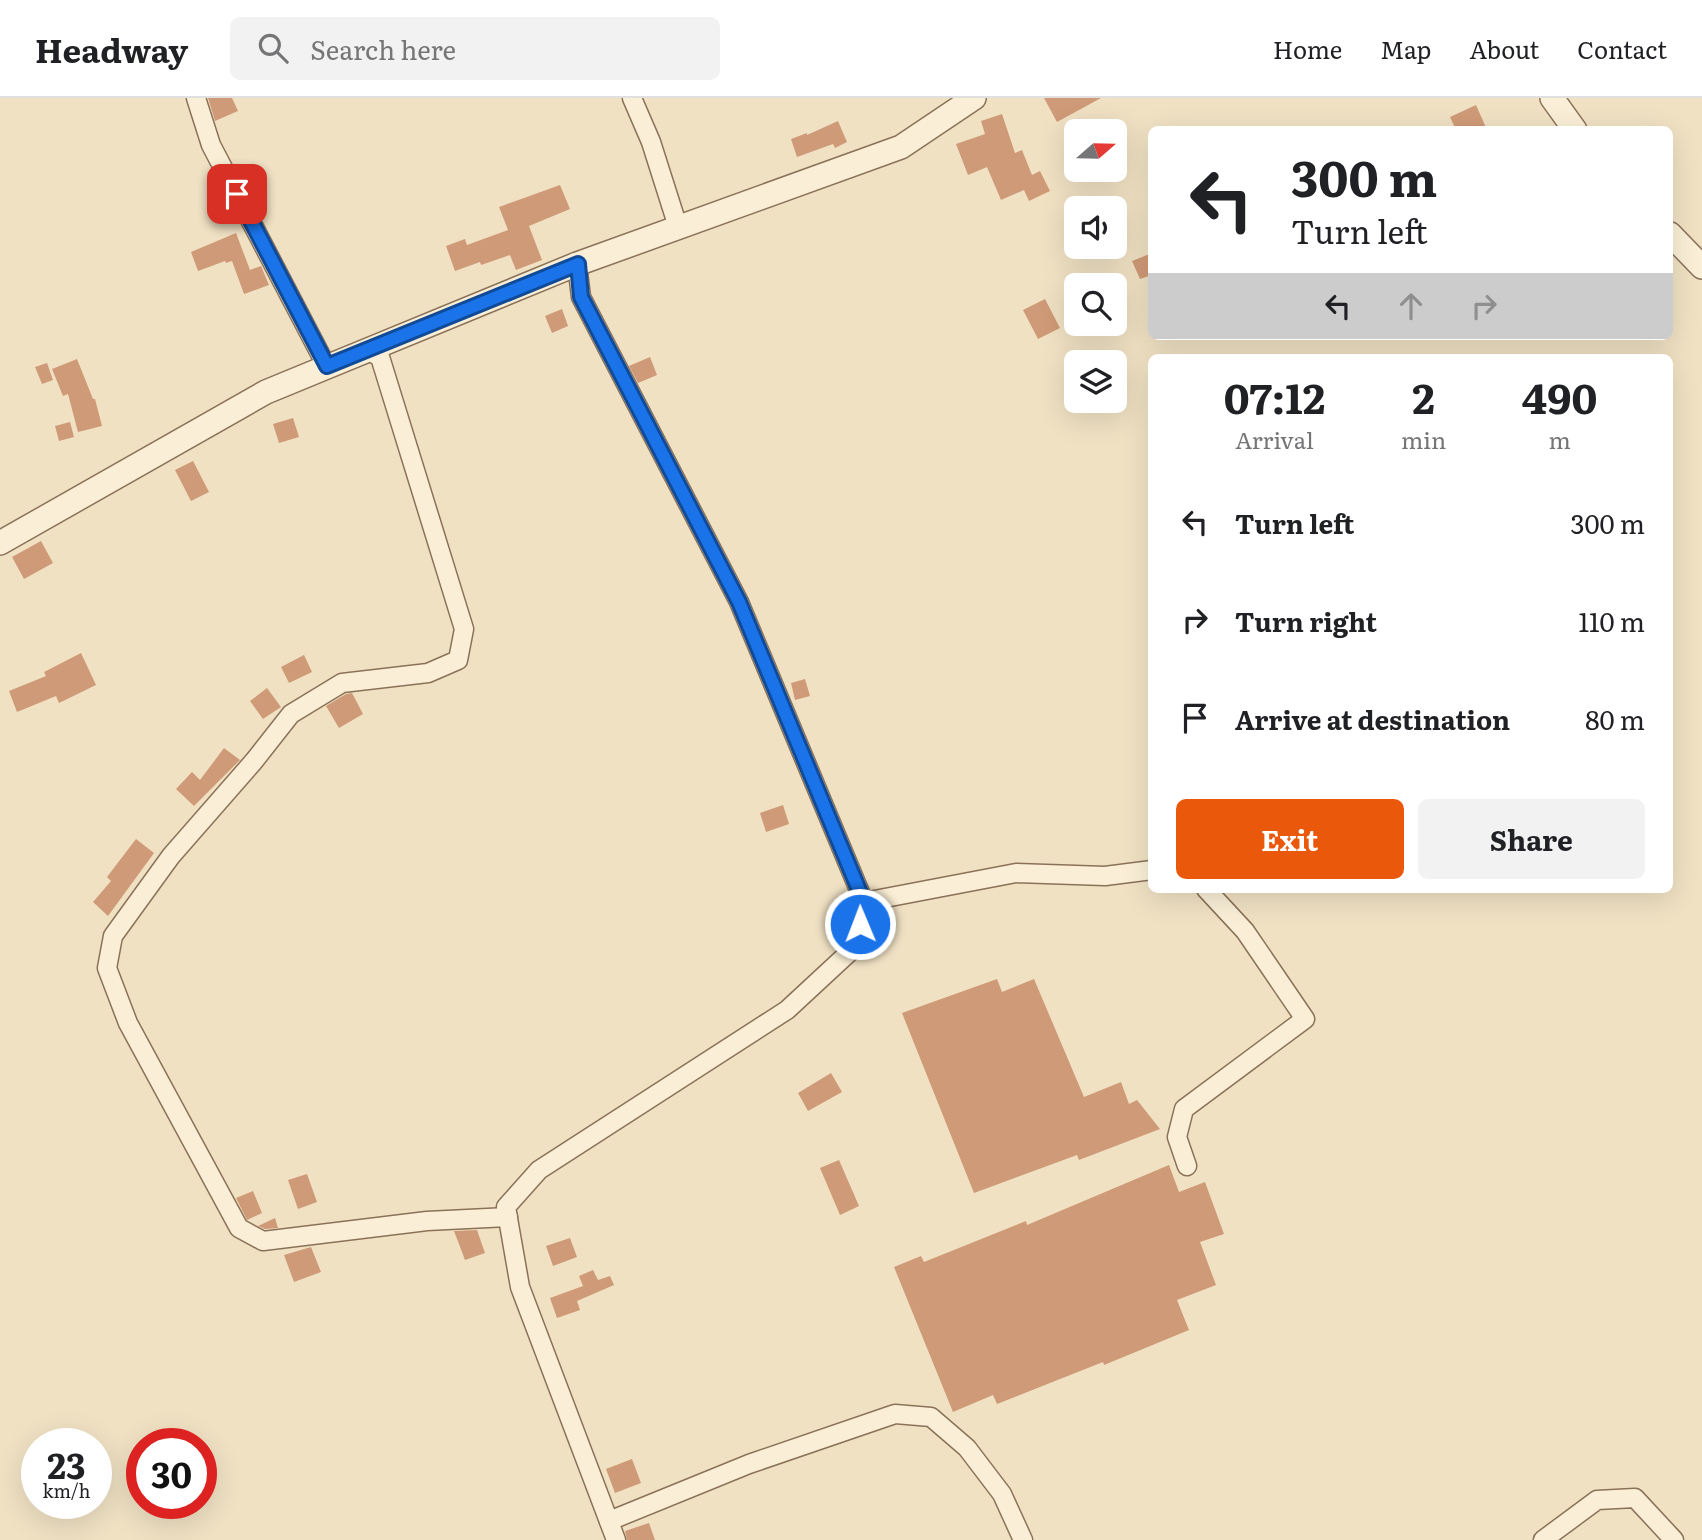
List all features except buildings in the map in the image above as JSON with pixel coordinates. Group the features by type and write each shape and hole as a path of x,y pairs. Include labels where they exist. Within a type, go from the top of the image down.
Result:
{"street":[{"path":"196,98 211,145 327,366"},
{"path":"632,98 651,142 678,227"},
{"path":"0,543 266,392 578,264 901,147 974,98"},
{"path":"1552,98 1572,126"},
{"path":"1673,236 1702,267"},
{"path":"578,264 581,297 739,602 864,902 855,947 787,1010 539,1170 506,1207 520,1287 616,1540"},
{"path":"367,350 380,357 464,629 458,660 428,673 342,683 291,714 171,856 113,936 107,968 128,1023 239,1228 263,1241 427,1221 508,1217"},
{"path":"864,902 1016,873 1105,876 1148,871"},
{"path":"1187,1166 1177,1137 1184,1109 1305,1019 1245,931 1210,893"},
{"path":"609,1521 749,1464 895,1414 931,1417 967,1448 1002,1494 1023,1540"},
{"path":"1543,1540 1597,1500 1636,1498 1674,1540"}],"route":[{"path":"237,194 327,366 578,264 581,297 739,602 864,902 860,924"}]}
